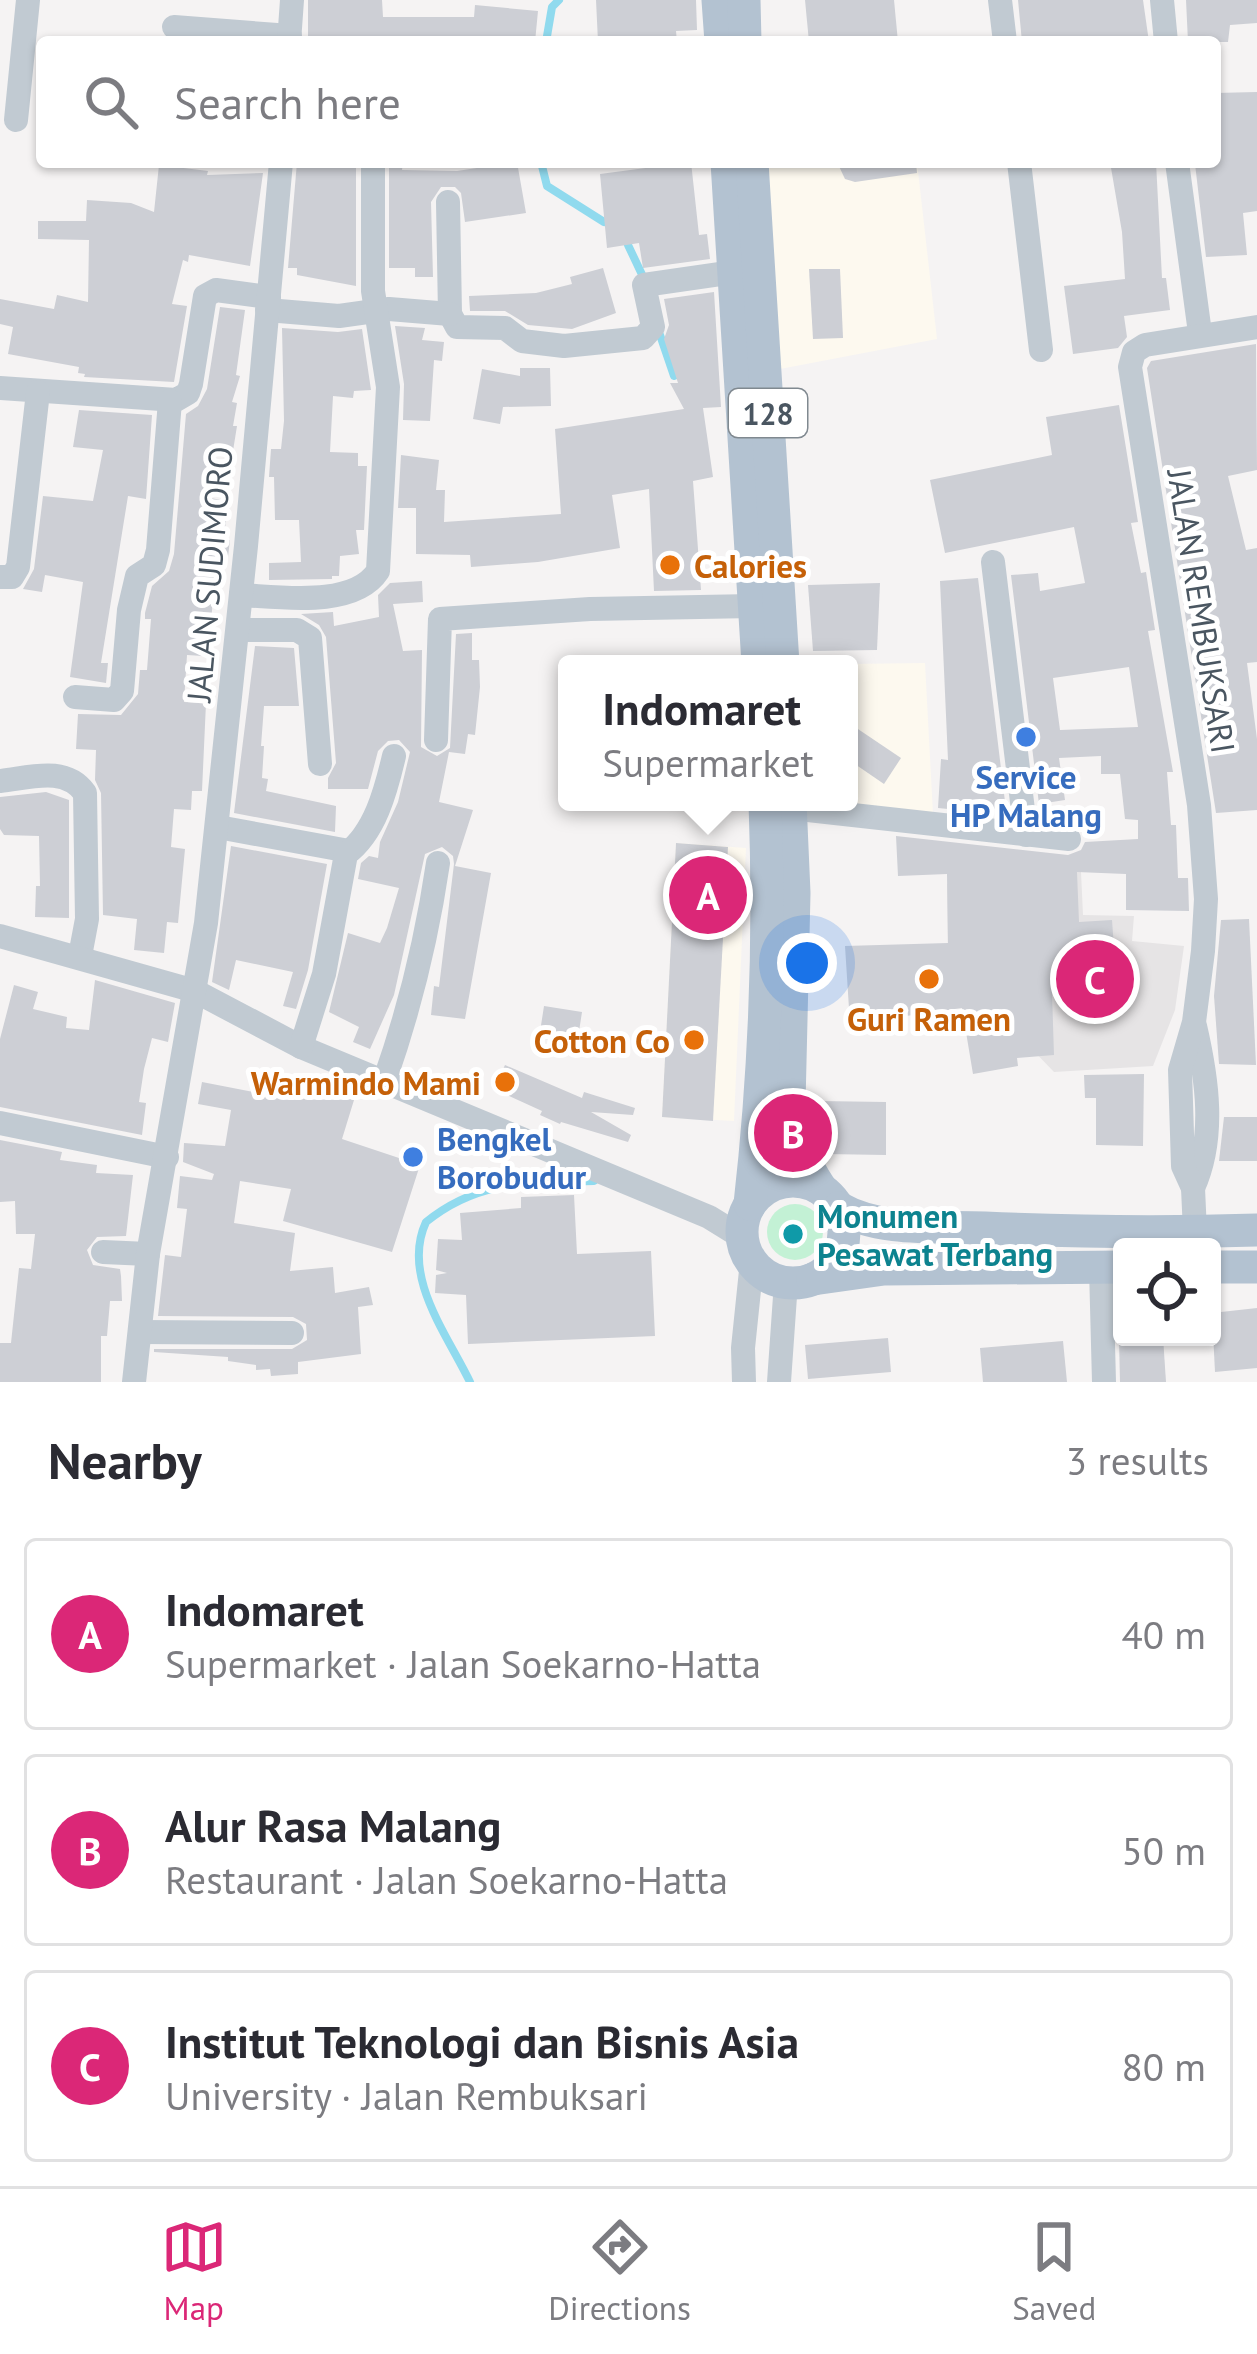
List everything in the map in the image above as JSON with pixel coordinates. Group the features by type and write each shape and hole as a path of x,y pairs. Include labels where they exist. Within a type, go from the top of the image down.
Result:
{"main road":[{"name":"128","path":"727,168 757,655"},
{"name":"128","path":"752,168 782,655"},
{"path":"781,811 764,977 759,1129 750,1204 743,1221 747,1250 767,1275 800,1281 919,1267 1112,1267"},
{"path":"783,811 794,893 790,1116 802,1160 844,1225 842,1249 826,1272 800,1281"},
{"path":"750,1204 770,1186 795,1180 868,1222 1124,1234 1257,1230"},
{"path":"1221,1267 1257,1267"}],"street":[{"path":"19,120 28,0"},
{"path":"289,36 292,0"},
{"path":"1000,0 1003,36"},
{"path":"1162,0 1165,36"},
{"path":"174,27 260,36"},
{"name":"JALAN SUDIMORO","path":"134,1382 148,1254 195,991 218,826 279,168"},
{"path":"241,596 352,592 378,571 388,387 372,276 373,168"},
{"path":"1020,168 1041,350"},
{"path":"1178,168 1200,334"},
{"path":"448,202 450,314 457,327 505,328 522,341 564,346 643,338 652,331 647,283 734,272"},
{"path":"0,388 170,401 189,391 205,296 216,290 340,316 389,309 450,314"},
{"name":"JALAN REMBUKSARI","path":"1195,1232 1193,1188 1183,1166 1180,1070 1194,1022 1206,899 1199,805 1130,367 1134,352 1144,345 1257,327"},
{"path":"0,577 10,578 17,572 38,392"},
{"path":"75,697 114,700 122,691 137,576 153,567 158,550 170,401"},
{"path":"993,562 1026,835"},
{"path":"436,740 440,619 590,609 754,606"},
{"path":"238,630 297,630 310,638 320,764"},
{"path":"218,826 349,850 376,813 394,757"},
{"path":"0,781 61,775 85,793 87,919 80,956"},
{"path":"837,811 1069,838"},
{"path":"301,1046 324,974 349,850"},
{"path":"385,1079 408,1012 438,863"},
{"path":"0,936 195,991 301,1046 709,1216 747,1250 744,1382"},
{"path":"8,1124 167,1157"},
{"path":"103,1252 148,1254"},
{"path":"1104,1382 1112,1267"},
{"path":"778,1382 800,1281"},
{"path":"140,1332 292,1333"}],"shaded area":[{"path":"763,168 918,168 937,339 780,369"},
{"path":"925,663 933,814 858,804 858,664"},
{"path":"676,843 746,848 734,1121 662,1117"},
{"path":"1037,869 1081,872 1083,915 1134,916 1132,941 1184,946 1175,1010 1153,1066 1054,1072 948,962 947,884 1036,880"}],"green space":[{"path":"795,1204 815,1212 823,1232 815,1252 795,1260 775,1252 767,1232 775,1212"}],"building":[{"path":"308,0 382,0 383,17 474,17 475,5 538,11 536,36 308,36"},
{"path":"596,0 696,0 697,30 676,31 676,36 598,36"},
{"path":"805,0 894,0 897,36 808,36"},
{"path":"1018,0 1143,0 1148,36 1021,36"},
{"path":"1186,0 1257,0 1257,23 1230,25 1228,42 1221,42 1221,36 1188,36"},
{"path":"1257,92 1257,211 1243,213 1247,255 1206,257 1195,168 1221,168 1221,93"},
{"path":"159,168 208,171 207,175 263,173 250,266 189,255 188,262 183,260 172,304 187,306 174,382 84,377 79,367 8,354 13,327 0,324 0,299 54,309 57,295 88,302 89,240 38,239 38,221 86,221 87,200 131,203 154,212"},
{"path":"296,168 356,168 356,286 297,275 297,268 288,268"},
{"path":"389,168 518,168 526,213 465,222 461,193 455,187 441,187 431,202 433,277 415,277 415,268 389,268"},
{"path":"692,168 699,235 707,234 710,259 643,268 639,243 607,248 600,174"},
{"path":"840,168 917,168 917,173 855,182 845,179"},
{"path":"1111,168 1156,168 1162,278 1166,278 1170,310 1124,316 1127,337 1118,348 1073,354 1064,286 1125,279"},
{"path":"603,268 616,313 572,329 528,325 505,311 470,311 469,296 536,293 572,284 570,277"},
{"path":"809,269 840,269 843,338 813,339"},
{"path":"714,292 721,407 703,408 713,477 693,481 701,590 654,591 649,489 612,495 620,548 471,567 470,555 416,554 416,508 398,508 401,455 439,460 436,490 445,490 444,522 561,514 555,429 684,409 670,383 678,383 664,339 669,325 664,299"},
{"path":"220,307 245,310 236,375 240,376 232,402 237,403 233,426 237,426 232,457 211,455 204,497 228,501 224,539 230,540 228,557 227,562 216,559 203,656 187,655 184,702 206,703 202,791 192,791 191,810 174,809 171,847 185,849 178,923 167,922 164,953 134,950 137,919 103,915 96,750 76,749 78,714 121,715 138,694 140,670 147,670 151,619 145,619 145,613 152,586 169,571 174,554 186,414 198,406 207,389"},
{"path":"395,326 425,328 422,340 444,342 442,361 434,360 430,421 403,420 404,384"},
{"path":"282,328 362,329 371,390 354,391 353,398 333,396 330,452 358,453 358,466 367,466 364,530 356,530 359,554 340,556 339,576 332,579 269,580 269,563 301,562 299,520 275,520 274,477 269,477 271,449 281,449 284,421"},
{"path":"1256,344 1257,470 1228,476 1246,550 1257,548 1257,662 1247,663 1257,739 1257,810 1216,813 1147,368 1151,361"},
{"path":"520,368 550,368 551,406 503,407 500,424 473,419 482,369 520,376"},
{"path":"1119,405 1138,522 1131,523 1141,573 1146,572 1155,630 1148,631 1173,772 1167,772 1178,878 1188,878 1189,911 1126,910 1126,874 1077,872 1079,922 1112,920 1114,948 1105,971 1072,992 1052,993 1054,1055 1017,1058 1018,1066 973,1074 962,1008 850,1024 845,946 948,943 947,874 898,876 896,836 1068,855 1081,850 1085,842 1138,839 1138,820 1125,819 1120,774 1101,774 1101,756 1059,758 1065,800 1039,804 1011,575 1038,573 1040,591 1085,583 1074,527 945,553 930,480 1052,455 1046,417","holes":["1129,667 1138,727 1060,730 1053,678"]},
{"path":"79,410 152,415 146,499 128,496 101,663 108,663 106,683 70,677 83,582 45,575 42,592 23,589 34,569 43,496 93,501 103,450 73,447"},
{"path":"978,578 1006,810 988,808 988,813 938,808 941,759 948,760 940,581"},
{"path":"422,581 423,602 393,604 403,651 422,650 421,747 437,756 450,748 456,634 472,633 472,660 479,660 480,687 475,735 468,734 465,754 449,752 439,802 473,810 455,866 491,873 465,1019 431,1015 434,986 439,987 454,864 453,856 442,847 425,854 394,995 370,1049 353,1042 359,1027 329,1012 348,933 380,943 387,928 399,888 358,879 361,863 369,856 378,858 410,752 399,740 388,741 378,751 368,789 328,789 336,763 326,637 319,625 301,614 333,612 334,626 379,617 378,595 390,583"},
{"path":"880,583 877,650 813,651 808,585"},
{"path":"255,646 294,648 299,706 264,706 261,746 266,791 336,806 335,832 234,813"},
{"path":"858,729 901,758 884,784 858,766"},
{"path":"46,792 69,800 69,918 35,917 39,836 4,835 0,829 0,797"},
{"path":"676,843 728,847 713,1121 662,1117"},
{"path":"231,846 327,864 296,1009 283,1006 293,972 236,960 229,990 212,982"},
{"path":"1249,919 1256,1065 1219,1064 1214,996 1221,920"},
{"path":"95,980 175,1003 168,1042 152,1038 144,1069 139,1102 146,1103 142,1135 0,1107 0,1039 14,985 38,992 33,1009 67,1017 66,1028 89,1030"},
{"path":"544,1006 582,1012 577,1044 539,1038"},
{"path":"505,1065 582,1098 584,1092 635,1108 633,1115 591,1112 631,1135 628,1142 560,1124 494,1089"},
{"path":"1144,1074 1143,1146 1096,1145 1096,1098 1085,1098 1084,1075"},
{"path":"289,1080 354,1100 342,1139 420,1165 392,1252 283,1221 291,1189 240,1181 234,1223 295,1233 290,1271 333,1267 335,1293 369,1287 373,1305 358,1307 361,1354 298,1362 298,1374 271,1376 270,1369 256,1370 256,1365 228,1361 228,1357 154,1352 292,1349 307,1340 306,1324 293,1317 158,1316 165,1255 181,1257 187,1209 177,1208 180,1176 212,1180 214,1174 183,1162 184,1143 225,1146 231,1110 198,1104 202,1082 284,1098"},
{"path":"819,1101 886,1102 886,1155 825,1154 819,1140"},
{"path":"1224,1117 1257,1117 1257,1161 1219,1161"},
{"path":"0,1140 62,1152 60,1160 97,1165 96,1173 133,1175 126,1236 97,1237 87,1250 93,1265 120,1269 121,1276 122,1301 110,1301 107,1336 101,1336 101,1382 0,1382 0,1343 11,1343 19,1268 31,1269 35,1234 16,1234 15,1201 0,1202"},
{"path":"574,1195 577,1254 651,1251 655,1336 468,1344 466,1295 435,1293 436,1275 447,1273 436,1270 438,1239 462,1240 460,1213 521,1208 521,1197"},
{"path":"1257,1308 1257,1368 1215,1372 1214,1346 1221,1346 1221,1312"},
{"path":"888,1338 891,1372 808,1379 805,1345"},
{"path":"1063,1341 1067,1382 983,1382 980,1348"},
{"path":"1119,1346 1164,1346 1166,1382 1120,1382"}],"waterway":[{"path":"547,36 552,7 559,0"},
{"path":"542,168 547,186 604,222"},
{"path":"628,245 646,283"},
{"path":"659,332 674,376"},
{"path":"470,1382 423,1284 420,1242 426,1222 485,1191 594,1181"}],"place":[{"name":"Calories","path":"670,565"},
{"name":"Service HP Malang","path":"1026,737"},
{"name":"Indomaret","path":"708,895"},
{"name":"Guri Ramen","path":"929,979"},
{"name":"Institut Teknologi dan Bisnis Asia","path":"1095,979"},
{"name":"Cotton Co","path":"694,1040"},
{"name":"Warmindo Mami","path":"505,1082"},
{"name":"Alur Rasa Malang","path":"793,1133"},
{"name":"Bengkel Borobudur","path":"413,1157"},
{"name":"Monumen Pesawat Terbang","path":"793,1234"}]}
